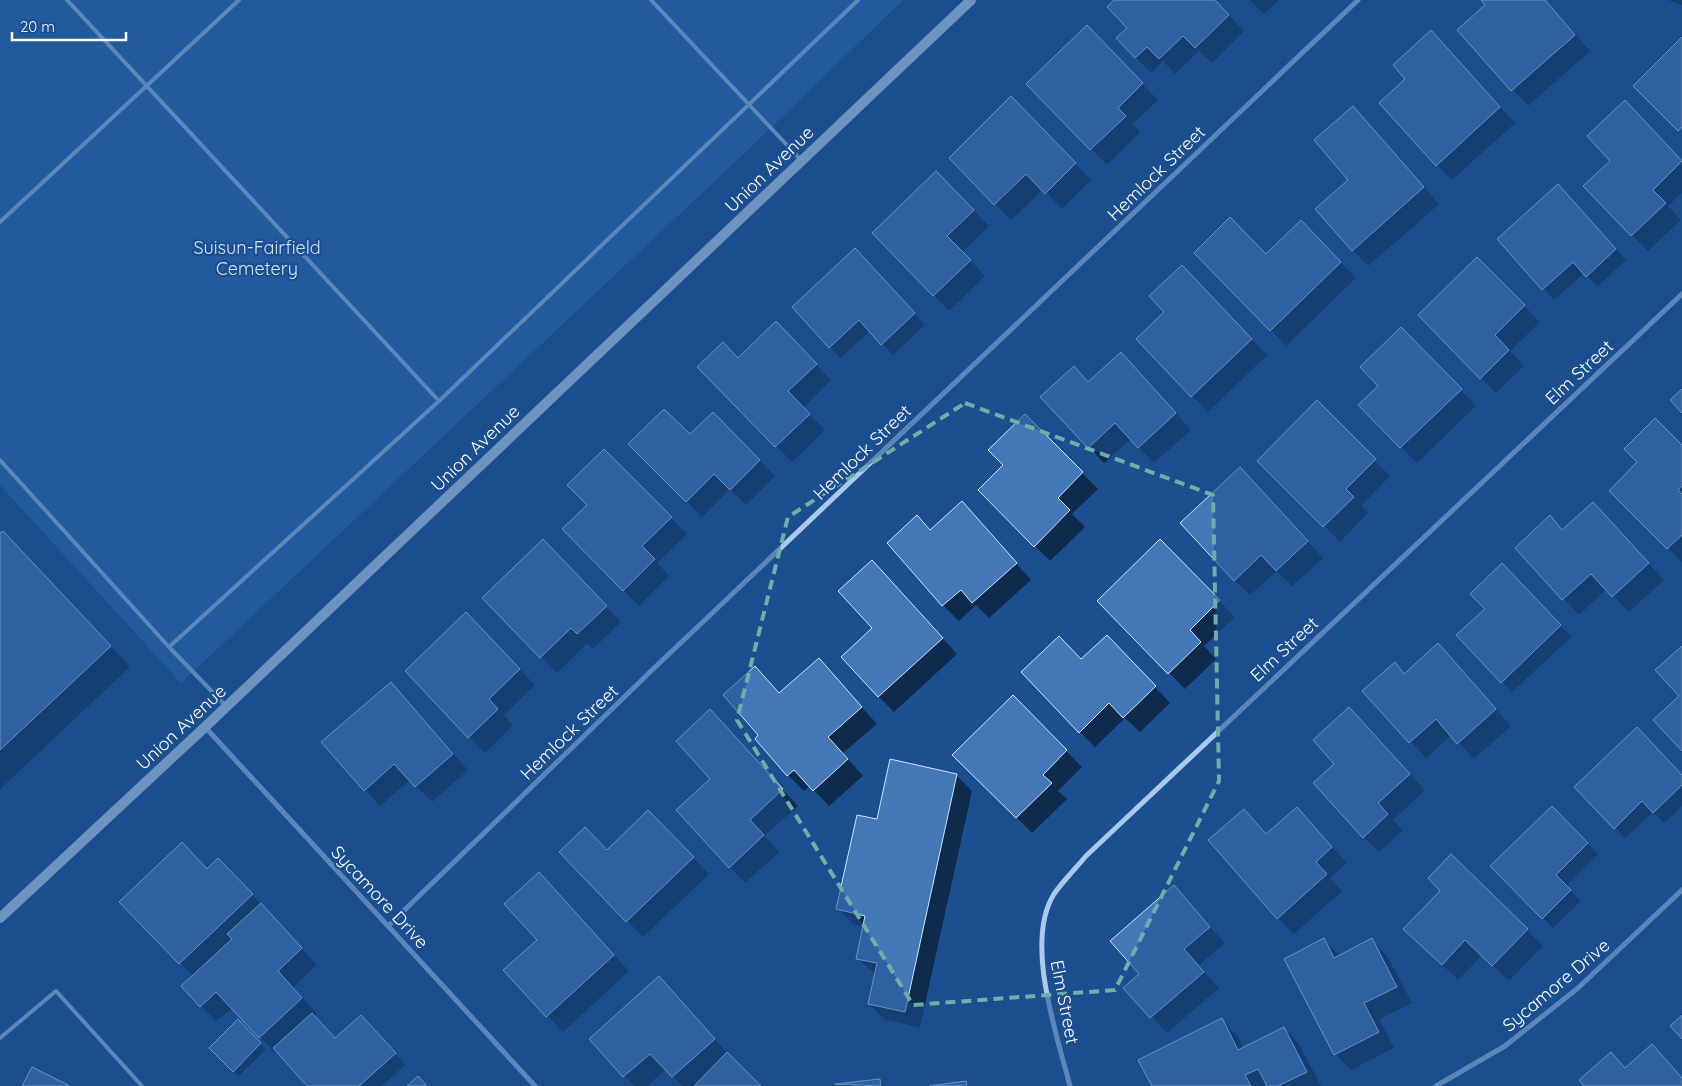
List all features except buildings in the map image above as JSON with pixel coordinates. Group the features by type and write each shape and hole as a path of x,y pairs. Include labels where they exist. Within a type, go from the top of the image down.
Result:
{"street":[{"name":"Union Avenue","path":"2,913 205,727 971,0"},
{"name":"Hemlock Street","path":"388,926 649,673 1358,0"},
{"name":"Elm Street","path":"1070,1086 1044,981 1040,936 1053,896 1086,856 1682,294"},
{"name":"Sycamore Drive","path":"205,727 535,1086"},
{"name":"Sycamore Drive","path":"1436,1086 1505,1046 1578,988 1682,890"}],"lane":[{"path":"67,0 439,401"},
{"path":"0,222 239,0"},
{"path":"652,0 802,161"},
{"path":"169,647 439,401 748,103 858,0"},
{"path":"0,460 169,647 227,706"},
{"path":"0,1038 56,991 142,1086"}],"highlighted area":[{"path":"965,403 1213,495 1219,781 1115,990 913,1005 737,720 788,517"}],"green space":[{"name":"Suisun-Fairfield Cemetery","path":"0,0 903,0 751,147 181,683 0,485"}]}
